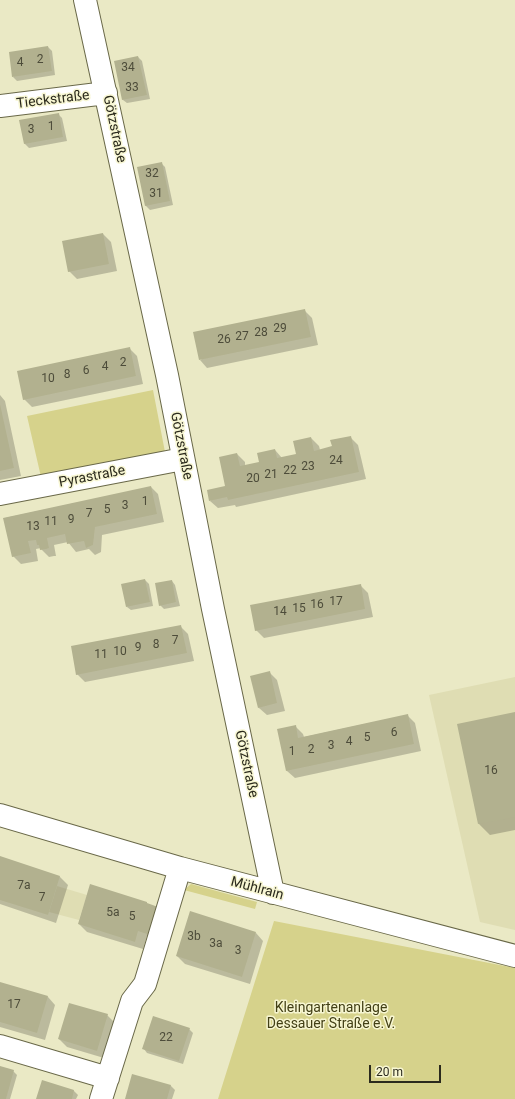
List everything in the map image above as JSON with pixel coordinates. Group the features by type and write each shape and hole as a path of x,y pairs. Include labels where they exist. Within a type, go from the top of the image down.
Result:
{"street":[{"name":"Götzstraße","path":"86,0 166,375 213,609 273,893"},
{"name":"Tieckstraße","path":"0,106 106,93"},
{"name":"Pyrastraße","path":"0,494 183,459"},
{"name":"Mühlrain","path":"0,815 180,868 515,956"},
{"path":"101,1099 132,1001 145,984 180,868"},
{"path":"0,1046 108,1078"}],"shaded area":[{"path":"515,677 515,930 480,922 429,695"},
{"path":"57,886 87,895 79,920 49,912"}],"green space":[{"path":"153,390 165,452 41,477 27,416"},
{"path":"191,884 257,902 255,909 184,890"},
{"name":"Kleingartenanlage Dessauer Straße e.V.","path":"274,921 515,968 515,1099 218,1099"}],"building":[{"path":"48,46 52,71 12,77 9,52"},
{"path":"138,56 147,95 122,100 114,61"},
{"path":"59,113 63,137 24,144 19,120"},
{"path":"162,162 170,201 145,206 137,167"},
{"path":"103,233 109,264 68,272 62,241"},
{"path":"305,309 311,337 199,360 193,332"},
{"path":"130,347 136,376 23,400 17,371"},
{"path":"0,404 14,468 0,471"},
{"path":"351,436 359,472 228,500 227,497 209,501 207,490 225,486 219,457 237,453 240,466 259,462 257,453 275,449 277,458 296,454 293,441 311,437 314,451 332,446 330,440"},
{"path":"151,486 157,514 95,527 93,545 86,548 84,541 67,544 65,534 47,538 49,548 46,549 40,550 36,540 28,541 31,553 12,557 3,518"},
{"path":"145,579 150,602 126,607 121,584"},
{"path":"172,580 176,602 159,606 155,583"},
{"path":"361,584 365,609 255,631 250,605"},
{"path":"181,625 187,653 76,675 71,646"},
{"path":"270,671 277,703 258,708 250,676"},
{"path":"515,712 515,817 478,824 457,724"},
{"path":"408,714 414,744 286,771 277,729 296,725 298,738"},
{"path":"0,856 60,876 48,915 0,900"},
{"path":"90,884 147,902 158,907 150,935 138,931 135,942 78,924"},
{"path":"190,911 256,932 242,977 176,956"},
{"path":"0,982 48,996 37,1033 0,1022"},
{"path":"69,1003 108,1014 97,1051 58,1039"},
{"path":"153,1016 190,1028 179,1061 142,1049"},
{"path":"0,1066 14,1070 6,1099 0,1099"},
{"path":"132,1074 171,1085 167,1099 125,1099"},
{"path":"42,1080 74,1090 72,1099 36,1099"}]}
